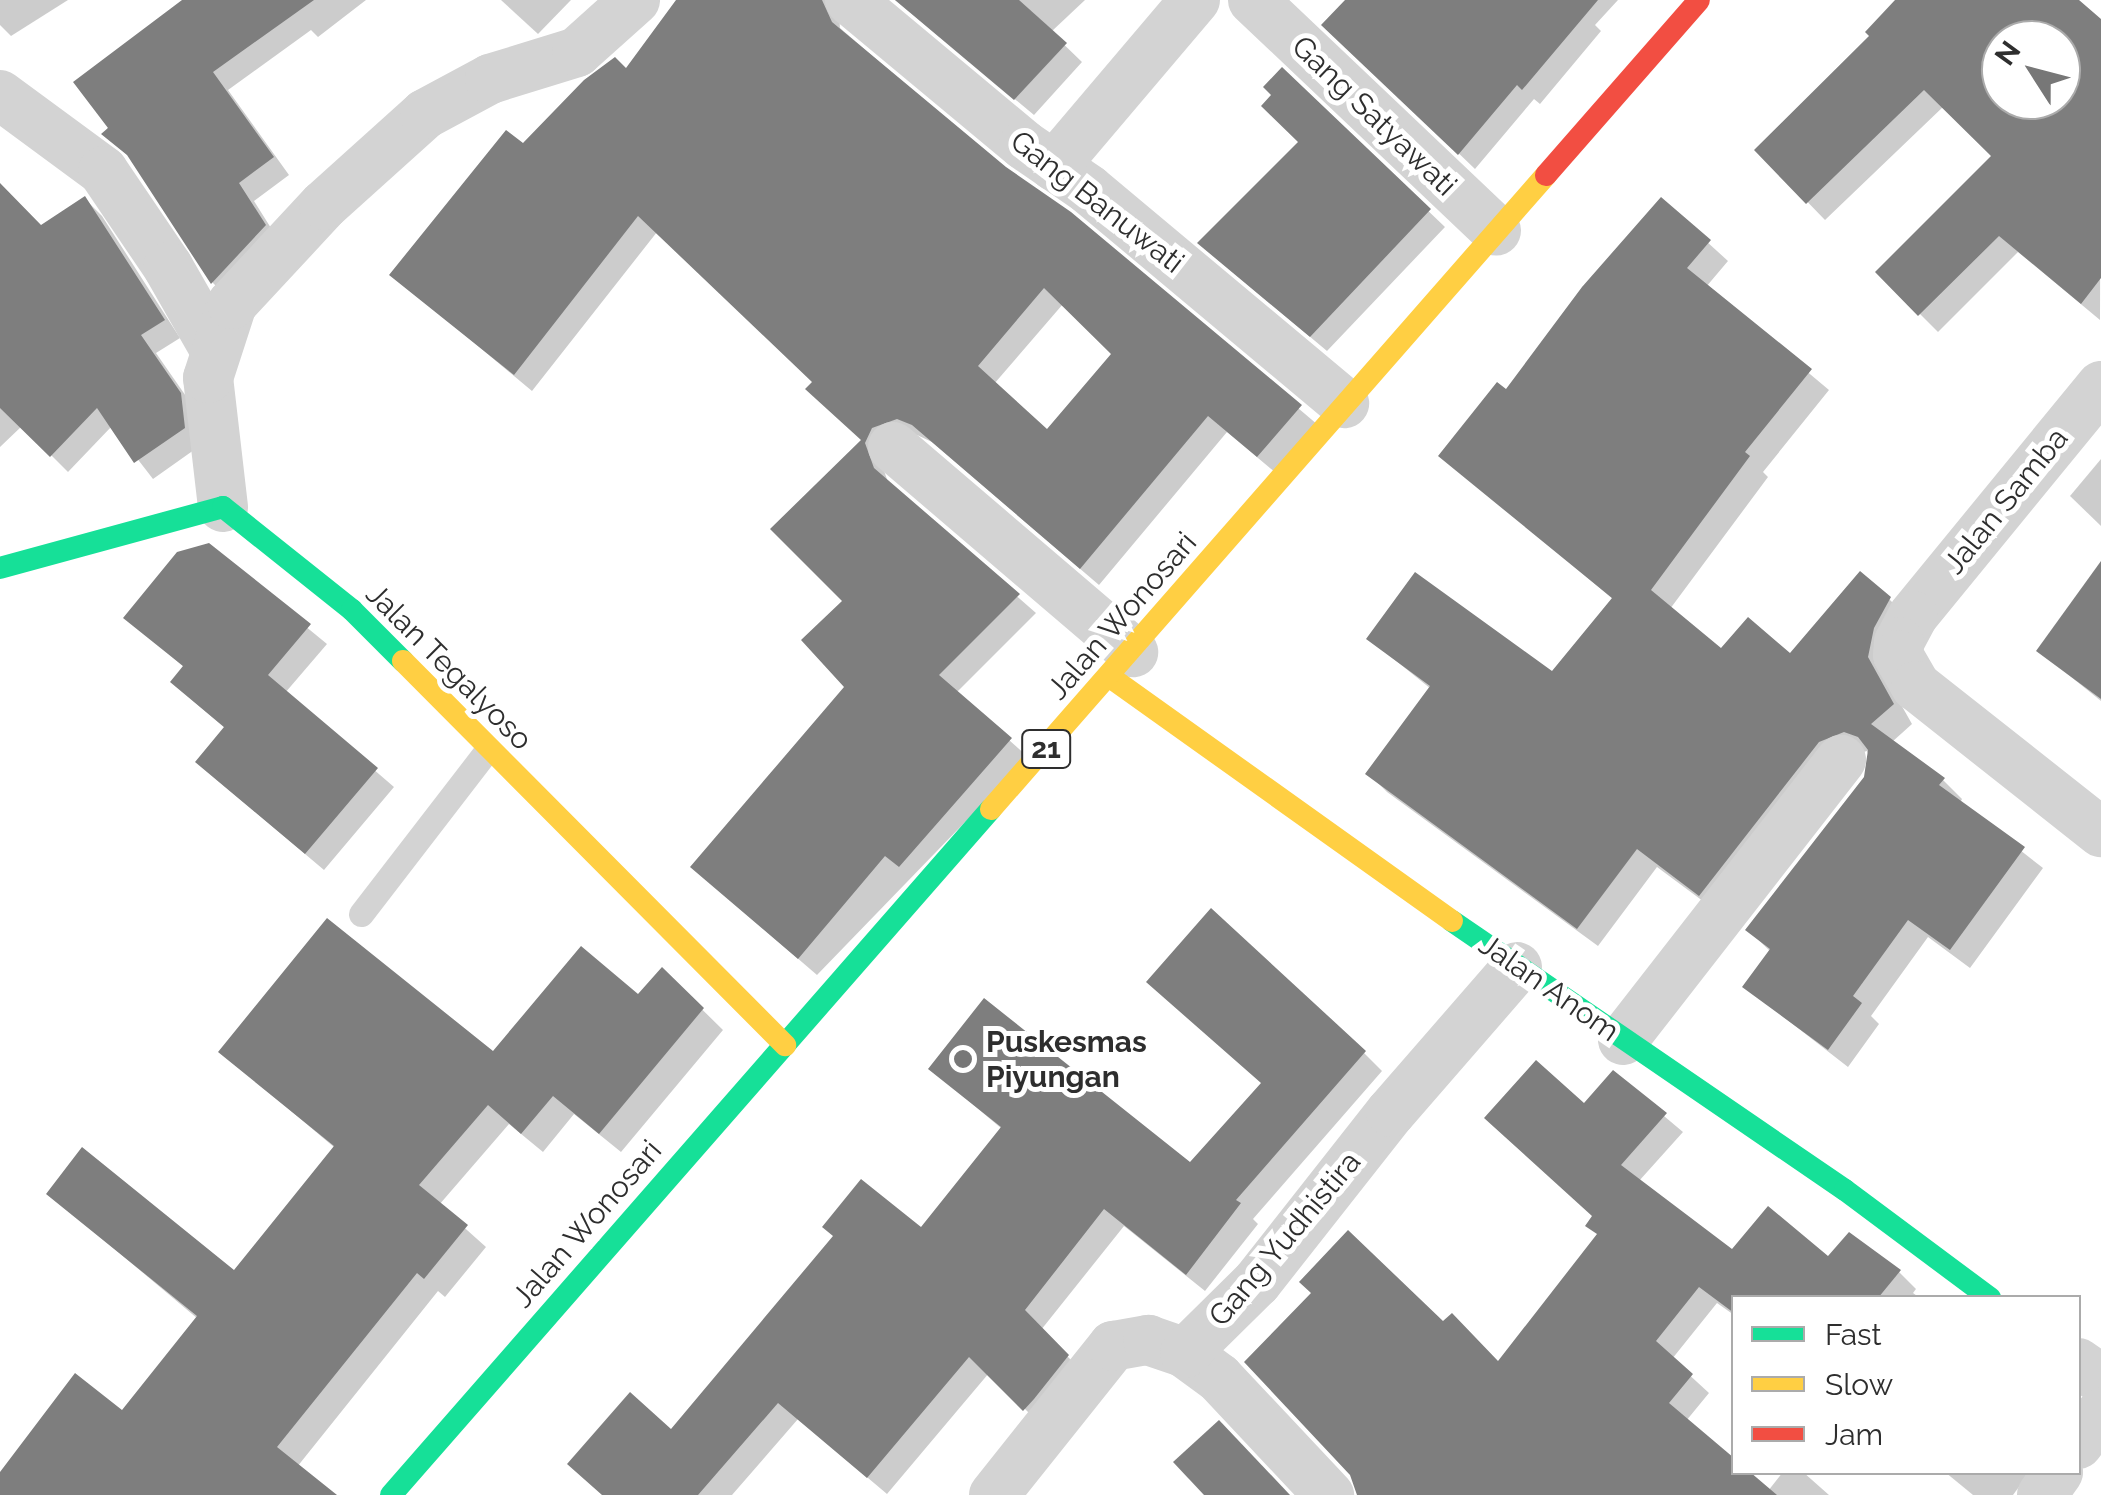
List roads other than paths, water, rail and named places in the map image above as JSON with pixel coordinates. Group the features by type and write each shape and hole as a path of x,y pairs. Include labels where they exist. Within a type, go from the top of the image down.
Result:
{"main road":[{"name":"Jalan Wonosari","path":"390,1495 1122,664 1699,0"},
{"path":"0,568 223,508"},
{"name":"Jalan Tegalyoso","path":"223,508 352,610 785,1045"},
{"name":"Jalan Anom","path":"1122,664 1517,967 1845,1190 1986,1295"}],"street":[{"path":"223,508 208,378 232,304 324,205 424,114 490,79 576,52 635,0"},
{"name":"Gang Banuwati","path":"850,0 1344,404"},
{"path":"1054,166 1195,0"},
{"name":"Gang Satyawati","path":"1253,0 1496,231"},
{"path":"0,95 103,171 168,267 216,351"},
{"name":"Jalan Samba","path":"2101,386 1912,616 1899,642 1898,655 1916,686 2101,832"},
{"path":"893,447 1122,664"},
{"path":"1624,1040 1841,760"},
{"name":"Gang Yudhistira","path":"994,1495 1112,1346 1148,1340 1185,1353 1256,1282 1391,1112 1517,967"},
{"path":"1185,1353 1219,1378 1329,1495"},
{"path":"2081,1440 2101,1414"}],"lane":[{"path":"361,914 488,749"}],"place":[{"name":"Puskesmas Piyungan","path":"963,1059"}]}
